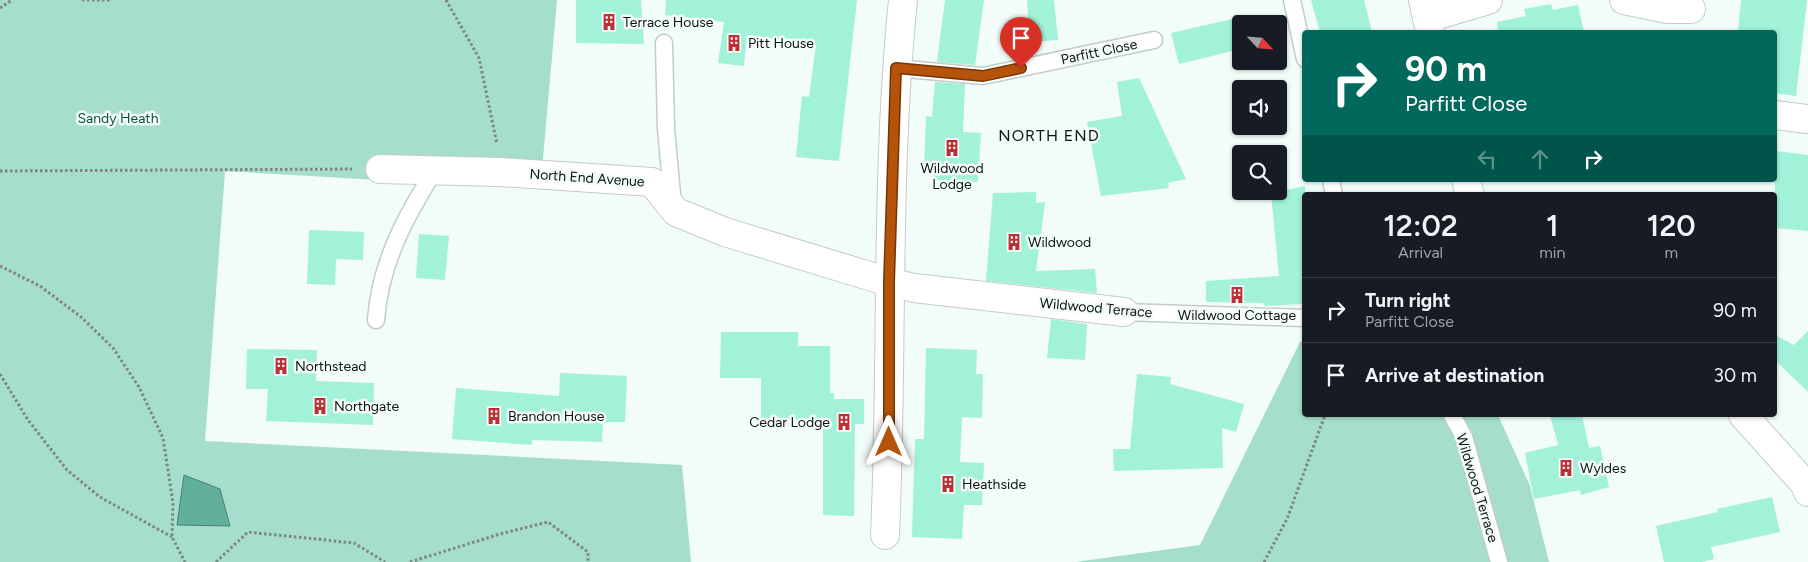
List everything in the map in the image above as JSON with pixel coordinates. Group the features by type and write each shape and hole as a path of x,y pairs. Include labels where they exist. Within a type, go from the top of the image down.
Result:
{"street":[{"path":"885,535 889,442 889,282 896,68 903,0"},
{"path":"1427,17 1488,0"},
{"path":"1624,0 1691,14"},
{"path":"1777,115 1807,119"},
{"name":"North End Avenue","path":"380,169 435,170 652,182 674,209 725,232 889,282"},
{"name":"Wildwood Terrace","path":"889,282 914,288 1124,312"},
{"path":"1745,417 1804,483 1808,492"}],"lane":[{"path":"1292,0 1302,45"},
{"name":"Parfitt Close","path":"896,68 983,76 1154,40"},
{"path":"664,43 668,163 674,209"},
{"path":"376,320 378,295 385,266 415,202 435,170"},
{"name":"Wildwood Terrace","path":"1124,312 1302,318"},
{"name":"Wildwood Terrace","path":"1453,417 1464,437 1499,562"}],"path":[{"path":"0,8 12,0"},
{"path":"82,0 111,0"},
{"path":"446,0 479,58 498,150"},
{"path":"0,3 6,3"},
{"path":"0,171 380,169"},
{"path":"0,266 40,286 81,317 113,348 139,387 163,438 173,503 172,537 185,562"},
{"path":"0,374 28,420 67,470 100,497 172,537"},
{"path":"1264,562 1287,519 1325,417"},
{"path":"410,562 500,534 548,522 588,552 588,562"},
{"path":"216,562 248,532 354,543 385,562"}],"green space":[{"name":"Sandy Heath","path":"0,0 557,0 542,170 378,180 225,171 205,441 682,465 691,562 0,562"},
{"path":"1302,341 1302,417 1499,417 1530,486 1549,562 1075,562 1200,545"}],"shaded area":[{"path":"184,475 220,489 230,526 177,525"}],"building":[{"name":"Terrace House","path":"576,0 641,0 644,44 576,43"},
{"path":"666,0 857,0 839,161 796,157 802,96 809,97 816,45 747,35 744,66 718,63 724,22 665,15"},
{"path":"945,0 984,0 975,65 937,62"},
{"path":"1027,0 1054,0 1058,40 1030,42"},
{"path":"1311,0 1364,0 1372,30 1319,30"},
{"path":"1741,0 1807,0 1796,96 1777,93 1777,30 1738,30"},
{"path":"1551,4 1553,10 1578,5 1584,30 1498,30 1497,22 1526,16 1524,9"},
{"path":"1232,19 1232,51 1179,64 1171,33"},
{"path":"1139,78 1186,179 1168,183 1169,188 1101,196 1087,122 1122,116 1117,82"},
{"name":"Wildwood Lodge","path":"935,82 965,84 963,132 981,133 978,182 933,180 934,169 924,168 926,116 932,117"},
{"path":"1777,151 1808,155 1808,231 1777,228 1777,192 1775,192 1775,182 1777,182"},
{"path":"1305,186 1305,192 1302,192 1302,304 1264,306 1263,303 1206,302 1206,281 1279,276 1272,200 1287,200 1287,190"},
{"path":"1036,192 1036,203 1045,202 1036,271 1095,269 1097,293 986,281 993,193"},
{"path":"309,230 364,232 363,260 336,259 335,285 307,284"},
{"path":"419,234 449,236 445,280 416,278"},
{"path":"1051,319 1087,324 1085,360 1047,358"},
{"path":"1808,331 1808,392 1777,362 1777,336 1794,345"},
{"name":"Cedar Lodge","path":"721,332 798,332 798,346 830,346 830,393 834,393 834,399 864,399 864,424 855,424 854,516 823,515 823,421 761,421 761,378 720,378"},
{"path":"926,348 977,350 976,374 983,374 982,418 962,417 960,462 984,463 982,505 964,505 962,539 912,537 915,439 924,439"},
{"path":"247,349 317,350 316,381 374,383 373,425 266,421 268,389 246,389"},
{"path":"560,373 627,376 625,422 603,422 602,442 532,440 532,445 452,439 456,388 559,396"},
{"path":"1137,374 1171,377 1170,384 1244,404 1236,432 1222,428 1223,468 1114,471 1113,449 1130,449"},
{"name":"Wyldes","path":"1551,417 1582,417 1589,448 1600,446 1609,487 1581,495 1580,490 1534,499 1525,453 1558,445"},
{"path":"1772,497 1780,532 1711,547 1714,559 1702,562 1664,562 1656,526 1718,512 1717,509"}],"place":[{"name":"Terrace House","path":"609,22"},
{"name":"Pitt House","path":"734,43"},
{"name":"Wildwood Lodge","path":"952,148"},
{"name":"Wildwood","path":"1014,242"},
{"name":"Wildwood Cottage","path":"1237,295"},
{"name":"Northstead","path":"281,366"},
{"name":"Northgate","path":"320,406"},
{"name":"Brandon House","path":"494,416"},
{"name":"Cedar Lodge","path":"844,422"},
{"name":"Wyldes","path":"1566,468"},
{"name":"Heathside","path":"948,484"}],"district":[{"name":"NORTH END","path":"1049,135"}],"route":[{"path":"889,442 889,282 896,68 983,76 1021,68"}]}
